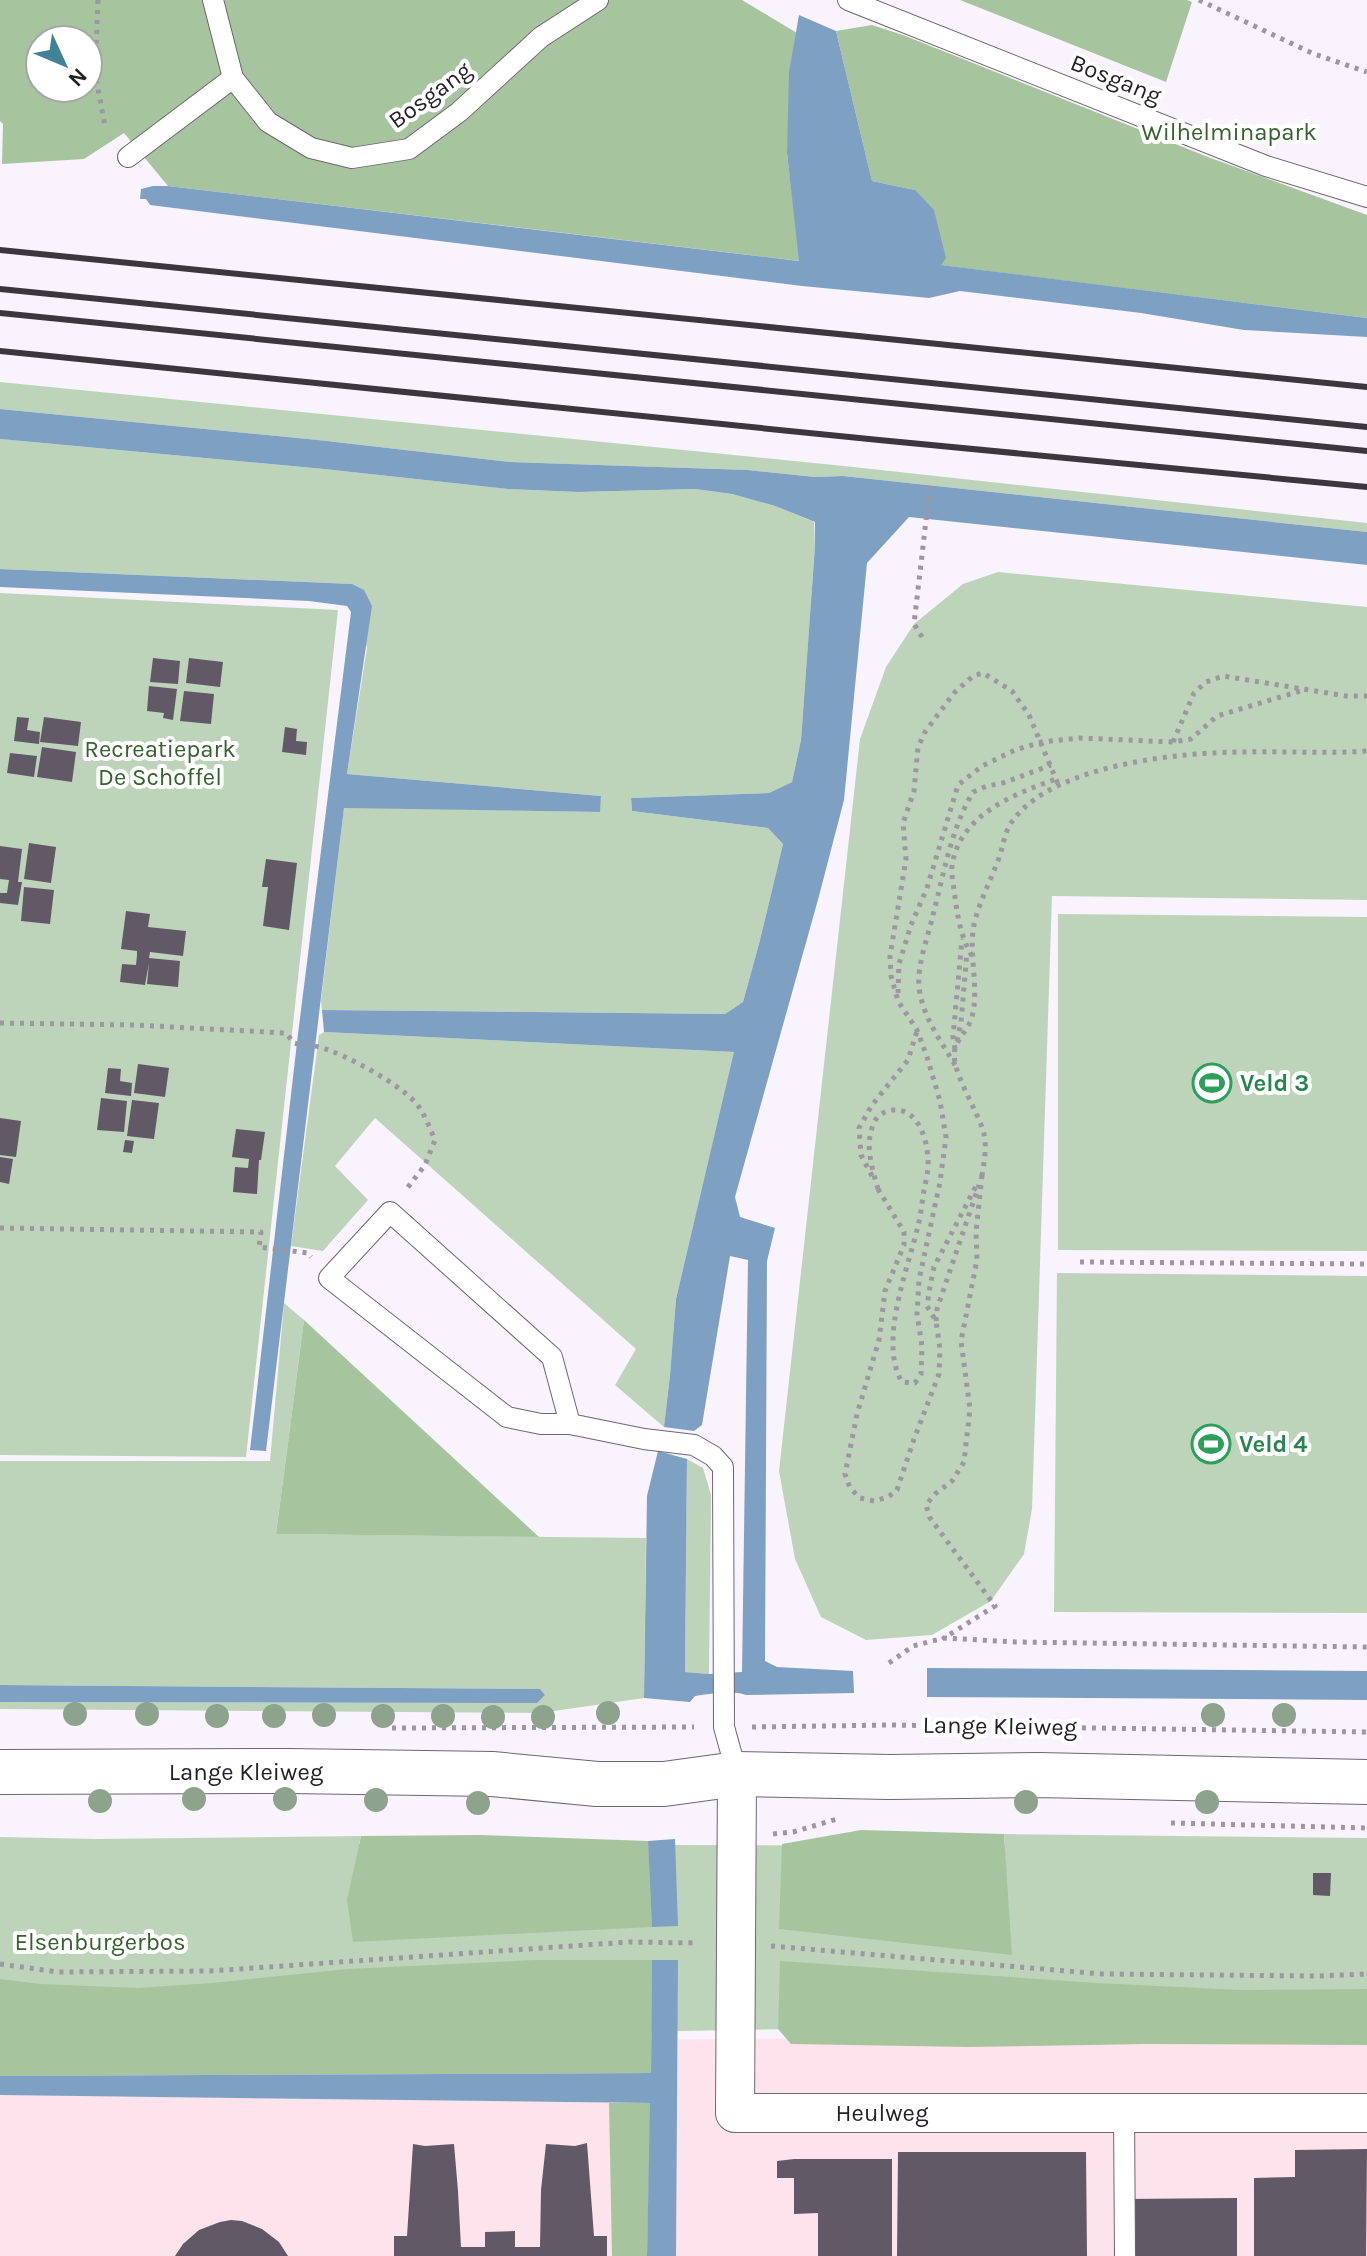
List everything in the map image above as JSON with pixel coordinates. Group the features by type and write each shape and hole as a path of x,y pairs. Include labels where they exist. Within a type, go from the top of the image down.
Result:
{"street":[{"name":"Lange Kleiweg","path":"0,1772 492,1774 597,1784 664,1784 737,1774 890,1777 1038,1775 1367,1782"},
{"name":"Heulweg","path":"737,1774 735,2113 1367,2113"}],"lane":[{"name":"Bosgang","path":"213,0 233,78 268,122 311,148 352,158 409,149 459,112 541,37 598,0"},
{"name":"Bosgang","path":"848,0 1266,166 1367,197"},
{"path":"128,157 233,78"},
{"path":"570,1424 552,1357 390,1212 329,1278 507,1417 541,1424 570,1424 644,1439 694,1445 713,1456 723,1467 724,1727 737,1774"},
{"path":"1124,2113 1125,2256"}],"path":[{"path":"98,0 95,73 105,126"},
{"path":"1199,0 1314,54 1367,72"},
{"path":"922,637 914,624 930,486"},
{"path":"878,1189 869,1156 874,1122 884,1111 908,1112 926,1140 929,1162 919,1224 907,1264 893,1337 894,1369 902,1382 915,1383 921,1374 922,1346 917,1314 919,1280 940,1182 946,1137 940,1101 917,1030 898,1001 891,976 890,956 906,859 903,823 914,791 918,747 925,732 954,693 973,676 983,673 1012,691 1029,715 1057,782"},
{"path":"1173,742 1194,693 1206,682 1223,676 1346,696 1367,703"},
{"path":"898,1001 899,964 927,888 958,785 982,766 1015,750 1042,742 1079,738 1173,742 1191,739 1217,716 1307,689"},
{"path":"1346,696 1367,696"},
{"path":"956,1066 953,1037 962,938 951,869 963,838 982,814 1028,789 1105,768 1183,756 1367,749"},
{"path":"889,1663 913,1646 944,1638 995,1606 930,1518 926,1505 952,1481 964,1462 970,1409 961,1341 977,1260 976,1232 986,1148 983,1131 956,1066 924,1011 919,986 923,954 942,875 955,829 973,792 1051,765"},
{"path":"955,1050 972,1018 974,924 1011,823 1032,800 1057,782"},
{"path":"962,938 974,961"},
{"path":"955,1050 961,1023 968,949"},
{"path":"0,1023 134,1025 286,1033 294,1043 320,1047 358,1063 400,1089 418,1105 435,1140 425,1165 389,1213"},
{"path":"917,1030 908,1060 872,1105 859,1128 861,1155 904,1232 904,1245 885,1291 879,1340 847,1461 845,1474 850,1488 860,1498 874,1501 888,1497 897,1490 939,1374 937,1309 982,1175"},
{"path":"936,1321 927,1306 934,1267 982,1175"},
{"path":"0,1228 261,1232 259,1247 295,1251"},
{"path":"1080,1262 1367,1264"},
{"path":"944,1638 1016,1642 1367,1647"},
{"name":"Lange Kleiweg","path":"633,1728 890,1725 1367,1732"},
{"path":"0,1964 58,1972 210,1971 629,1942 736,1944 1102,1974 1367,1974"}],"shaded area":[{"path":"1367,2034 1367,2256 0,2256 0,2060 601,2040"}],"green space":[{"path":"0,0 742,0 797,33 787,153 800,261 168,186 124,133 84,159 2,164 3,124 0,121"},
{"path":"960,0 1187,0 1192,2 1166,82"},
{"path":"872,25 1208,157 1367,215 1367,318 940,265 915,190 872,181 836,31"},
{"path":"0,382 844,466 1367,523 1367,532 843,476 510,462 0,409"},
{"path":"0,439 509,489 578,492 695,489 732,494 775,506 814,522 815,546 801,740 792,782 769,793 631,798 632,811 768,828 783,844 743,1002 725,1014 322,1010 344,807 599,812 601,796 347,774 367,648 352,584 0,569"},
{"path":"998,572 1367,607 1367,900 1052,896 1032,1509 1024,1554 991,1601 932,1635 866,1640 821,1617 795,1559 779,1471 860,739 886,667 914,624 963,584"},
{"name":"Recreatiepark De Schoffel","path":"0,593 338,610 246,1457 0,1455"},
{"name":"Veld 3","path":"1058,914 1367,917 1367,1251 1058,1250"},
{"path":"324,1032 735,1052 676,1299 664,1427 615,1385 636,1349 375,1118 335,1166 368,1200 323,1251 291,1246 319,1035"},
{"name":"Veld 4","path":"1057,1273 1367,1276 1367,1613 1054,1612"},
{"path":"284,1303 304,1320 276,1534 646,1538 644,1698 540,1713 0,1709 0,1702 537,1703 540,1689 0,1685 0,1461 270,1461"},
{"path":"304,1320 539,1537 276,1534"},
{"path":"687,1459 703,1468 711,1495 709,1674 685,1672"},
{"path":"861,1830 1004,1834 1012,1955 779,1929 782,1844"},
{"name":"Elsenburgerbos","path":"1004,1834 1367,1838 1367,2019 0,2043 0,1837 361,1836 359,1844 1005,1846"},
{"path":"480,1835 648,1841 652,1927 353,1942 347,1900 361,1836"},
{"path":"534,1960 652,1960 651,2073 0,2076 0,1979 138,1988 348,1969"},
{"path":"780,1961 1241,1990 1367,1989 1367,2045 969,2047 791,2044 778,2029"},
{"path":"609,2103 651,2103 647,2256 612,2256"}],"water":[{"path":"799,15 836,31 872,181 915,190 934,210 946,258 941,265 1367,318 1367,337 1244,330 1141,313 960,291 929,298 802,286 150,205 146,199 140,199 141,189 168,186 799,261 787,153 789,72"},
{"path":"0,409 510,462 843,476 1367,532 1367,565 909,517 867,563 844,800 735,1197 740,1217 775,1228 767,1261 765,1661 777,1667 853,1671 854,1693 721,1693 695,1696 690,1702 644,1698 647,1496 658,1451 687,1459 685,1672 742,1672 748,1260 730,1256 702,1425 694,1431 664,1427 676,1299 734,1052 324,1032 322,1010 725,1014 743,1002 783,844 768,828 632,811 631,798 769,793 792,782 801,740 815,522 732,494 695,489 578,492 508,489 0,439"},
{"path":"0,569 352,584 364,590 372,606 347,774 601,796 600,812 344,808 266,1451 250,1450 351,612 347,606 309,601 0,587"},
{"path":"927,1668 1367,1671 1367,1700 927,1697"},
{"path":"0,1685 540,1689 545,1695 537,1703 0,1702"},
{"path":"675,1839 678,1926 652,1927 648,1841"},
{"path":"652,1960 678,1960 676,2256 647,2256 650,2103 0,2095 0,2076 651,2073"}],"building":[{"path":"153,658 180,661 178,684 150,682"},
{"path":"189,658 223,662 220,687 186,683"},
{"path":"149,686 177,689 173,720 163,718 164,713 147,711"},
{"path":"184,691 214,694 211,724 180,721"},
{"path":"17,717 29,718 27,730 40,732 39,744 14,741"},
{"path":"44,717 81,722 78,746 40,742"},
{"path":"285,727 297,729 296,741 307,742 306,755 282,752"},
{"path":"42,747 76,752 72,782 37,777"},
{"path":"10,753 37,756 34,777 7,773"},
{"path":"29,843 56,847 51,883 24,879"},
{"path":"0,846 22,849 18,905 0,903 0,893 7,893 9,880 0,879"},
{"path":"266,859 297,863 289,930 263,926 268,887 262,887"},
{"path":"24,887 54,890 50,924 21,921"},
{"path":"126,911 150,914 148,927 186,931 183,956 150,952 149,958 180,961 178,987 147,984 149,963 145,985 120,982 122,964 136,965 137,955 137,951 121,949"},
{"path":"138,1064 169,1068 165,1097 134,1093"},
{"path":"108,1068 121,1069 120,1081 132,1083 131,1096 105,1093"},
{"path":"101,1098 127,1101 124,1132 97,1130"},
{"path":"132,1100 159,1103 154,1139 127,1136"},
{"path":"0,1118 21,1121 16,1157 0,1155"},
{"path":"236,1129 265,1132 257,1194 233,1192 235,1167 248,1168 249,1159 232,1157"},
{"path":"125,1140 134,1141 132,1153 123,1152"},
{"path":"0,1157 13,1159 9,1184 0,1182"},
{"path":"1313,1873 1331,1873 1330,1896 1313,1895"},
{"path":"587,2143 594,2236 607,2236 607,2256 394,2256 394,2236 407,2236 413,2144 454,2144 461,2247 485,2247 485,2232 515,2231 515,2247 540,2247 546,2144 575,2146"},
{"path":"1367,2149 1366,2256 1254,2256 1254,2178 1295,2177 1295,2150"},
{"path":"898,2152 1086,2152 1087,2256 897,2256"},
{"path":"892,2159 892,2256 818,2256 818,2213 794,2214 794,2178 777,2178 777,2161"},
{"path":"1237,2198 1237,2256 1127,2256 1127,2199"},
{"path":"231,2220 262,2229 279,2242 288,2256 175,2256 199,2230"}],"railway":[{"path":"0,250 1367,387"},
{"path":"0,289 1367,427"},
{"path":"0,313 1367,451"},
{"path":"0,351 1367,487"}],"place":[{"name":"Veld 3","path":"1212,1083"},
{"name":"Veld 4","path":"1211,1444"}],"park label":[{"name":"Wilhelminapark","path":"1229,132"}]}
